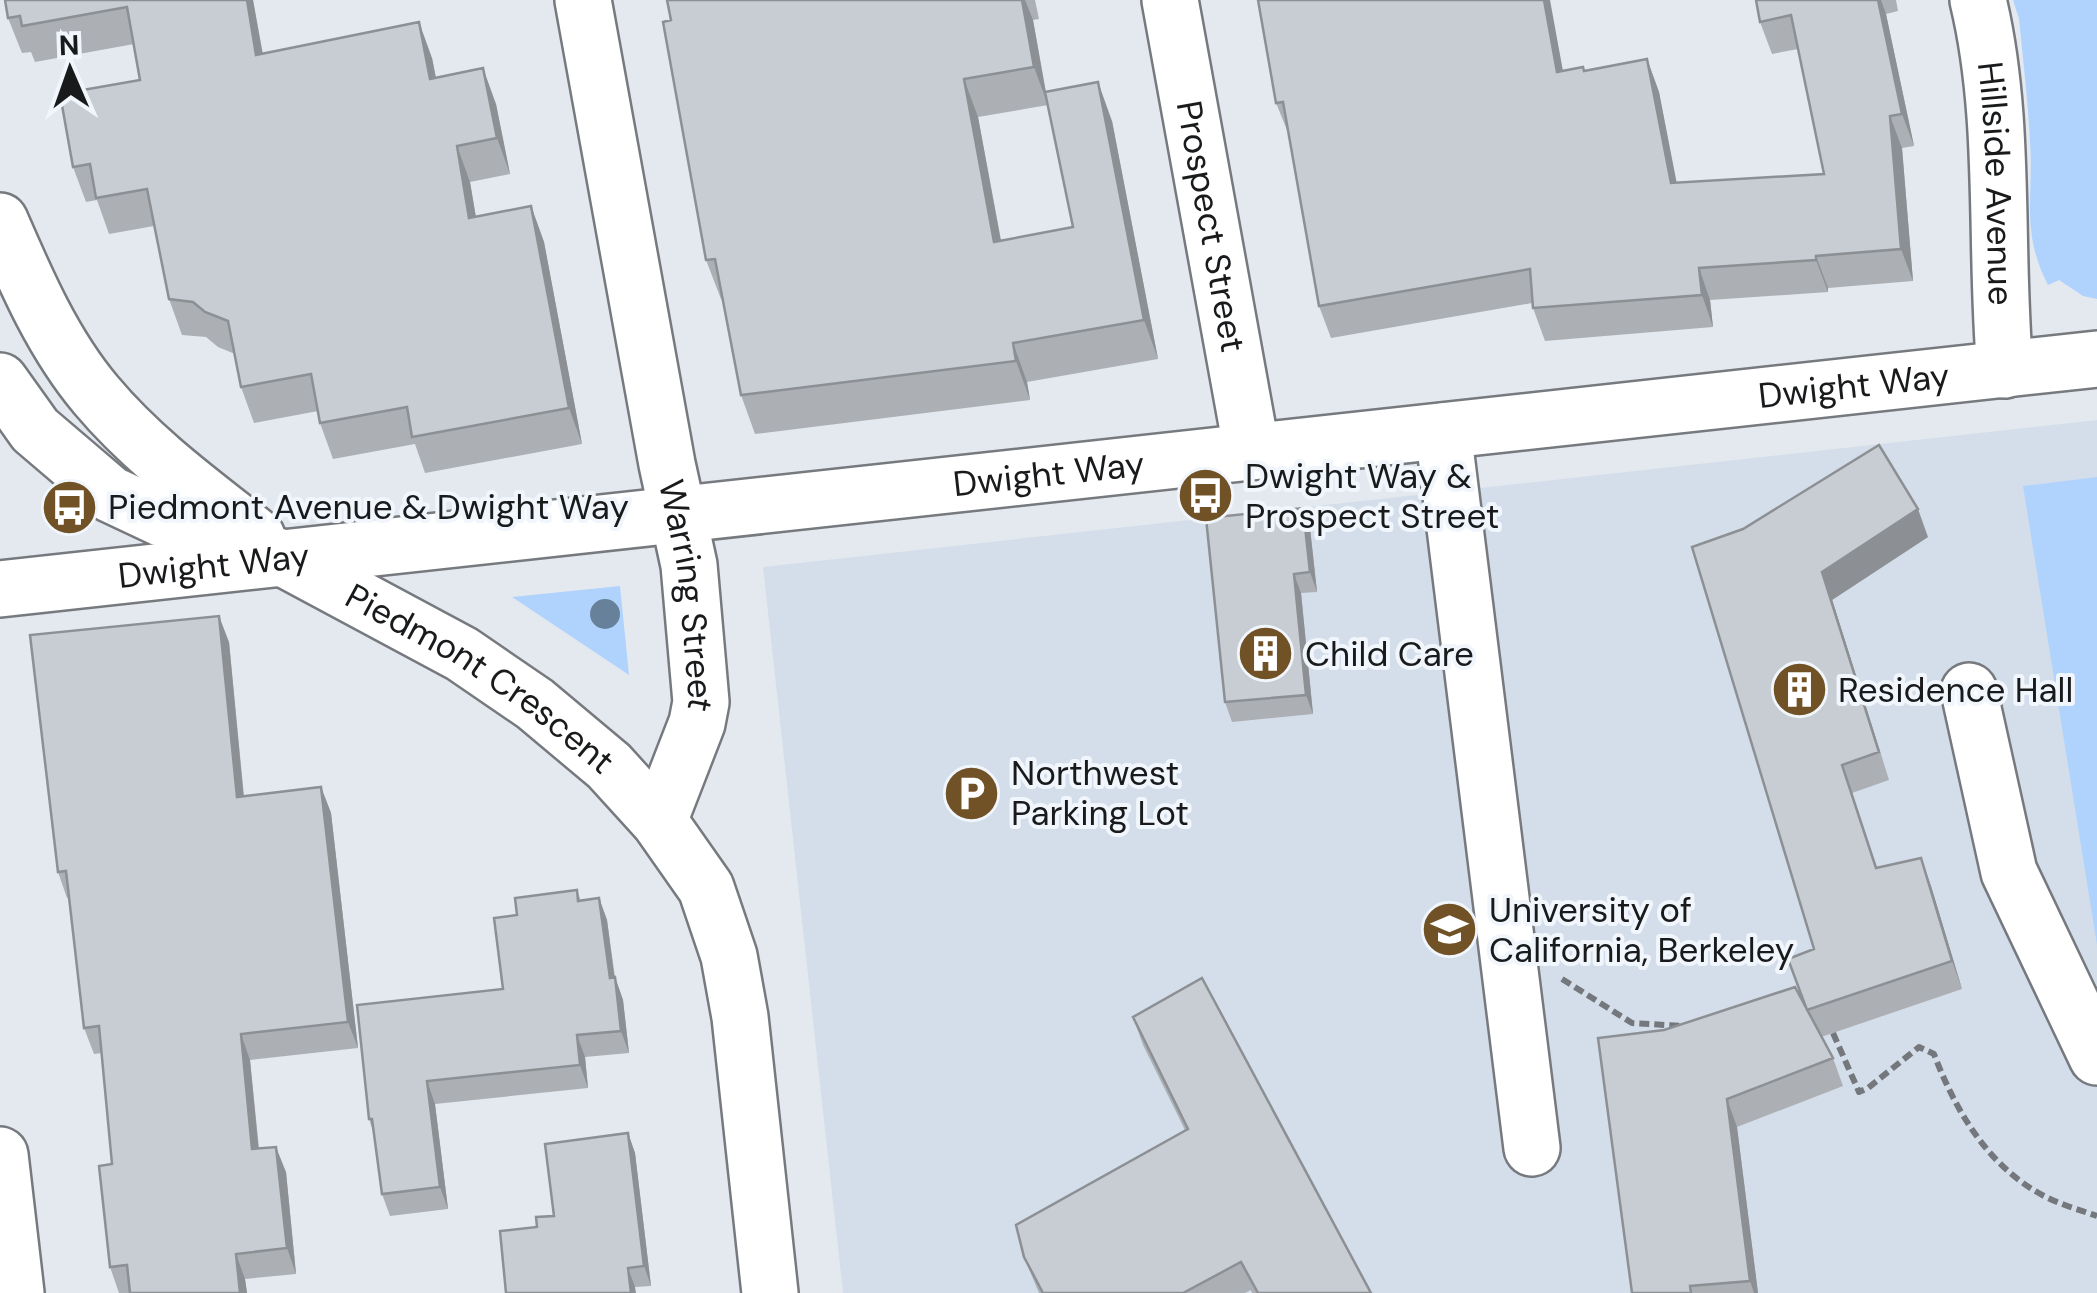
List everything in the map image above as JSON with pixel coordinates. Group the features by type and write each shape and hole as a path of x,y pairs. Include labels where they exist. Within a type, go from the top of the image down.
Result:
{"street":[{"name":"Warring Street","path":"584,0 667,464 690,566 701,702 697,723 659,821"},
{"name":"Prospect Street","path":"1170,0 1252,452"},
{"name":"Hillside Avenue","path":"1978,0 1993,96 2004,370"},
{"path":"0,221 36,304 94,392 134,436 283,558"},
{"name":"Dwight Way","path":"0,588 2097,359"},
{"path":"0,380 35,430 110,494 162,518 283,558"},
{"path":"1443,431 1532,1148"},
{"name":"Piedmont Crescent","path":"283,558 462,654 535,704 609,766 659,821"},
{"path":"1969,691 2009,872 2097,1057"},
{"path":"659,821 706,888 729,956 740,1016 770,1293"},
{"path":"0,1155 16,1293"}],"path":[{"path":"1508,951 1535,948 1561,978 1632,1023 1687,1027"},
{"path":"1833,1032 1859,1092 1918,1046 1934,1054 1950,1096 1988,1153 2044,1197 2097,1216"}],"shaded area":[{"path":"2013,0 2097,0 2097,299 2083,296 2059,280 2048,285 2039,265 2031,231 2028,111 2019,19"},
{"name":"University of California, Berkeley","path":"2097,420 2097,1293 843,1293 763,567"},
{"path":"2097,477 2097,945 2023,486"},
{"path":"620,586 629,675 512,597"}],"building":[{"path":"5,0 247,0 256,55 419,22 430,79 483,68 497,138 457,146 469,218 531,206 569,408 412,437 407,407 320,423 311,374 241,387 228,321 205,312 193,302 169,299 147,189 96,198 90,164 73,167 60,94 140,80 127,7 22,26 20,16 8,18"},
{"path":"667,0 1022,0 1034,67 964,79 994,242 1073,227 1045,92 1098,82 1144,320 1013,343 1016,361 741,395 715,259 706,260 663,22 671,20"},
{"path":"1258,0 1544,0 1557,72 1647,59 1671,183 1824,174 1791,15 1760,22 1756,0 1878,0 1902,114 1890,116 1901,249 1699,268 1702,295 1533,308 1530,269 1319,306 1283,102 1276,103"},
{"name":"Residence Hall","path":"1879,445 1918,509 1822,572 1879,752 1842,765 1876,868 1921,858 1952,961 1807,1010 1788,959 1814,949 1692,547 1743,529"},
{"name":"Child Care","path":"1303,508 1310,572 1294,574 1306,695 1225,702 1206,518"},
{"path":"219,616 237,797 321,787 348,1022 241,1034 252,1149 276,1147 287,1248 236,1254 240,1293 130,1293 127,1265 110,1267 99,1166 112,1164 99,1026 84,1028 66,871 58,872 30,635"},
{"path":"577,890 578,901 599,898 621,1031 577,1035 580,1065 427,1081 440,1187 382,1194 369,1119 357,1005 503,989 494,918 517,915 515,898"},
{"path":"1202,978 1371,1293 1258,1293 1241,1262 1183,1293 1043,1293 1024,1257 1016,1225 1188,1129 1133,1017"},
{"path":"1795,987 1833,1058 1727,1099 1750,1281 1690,1286 1691,1293 1632,1293 1598,1038 1664,1030"},
{"path":"628,1133 644,1266 628,1268 631,1293 506,1293 500,1231 537,1227 536,1217 554,1216 545,1144"}],"place":[{"name":"Dwight Way & Prospect Street","path":"1206,496"},
{"name":"Piedmont Avenue & Dwight Way","path":"69,507"},
{"name":"Child Care","path":"1266,654"},
{"name":"Residence Hall","path":"1799,690"},
{"name":"Northwest Parking Lot","path":"972,793"},
{"name":"University of California, Berkeley","path":"1450,930"}]}
